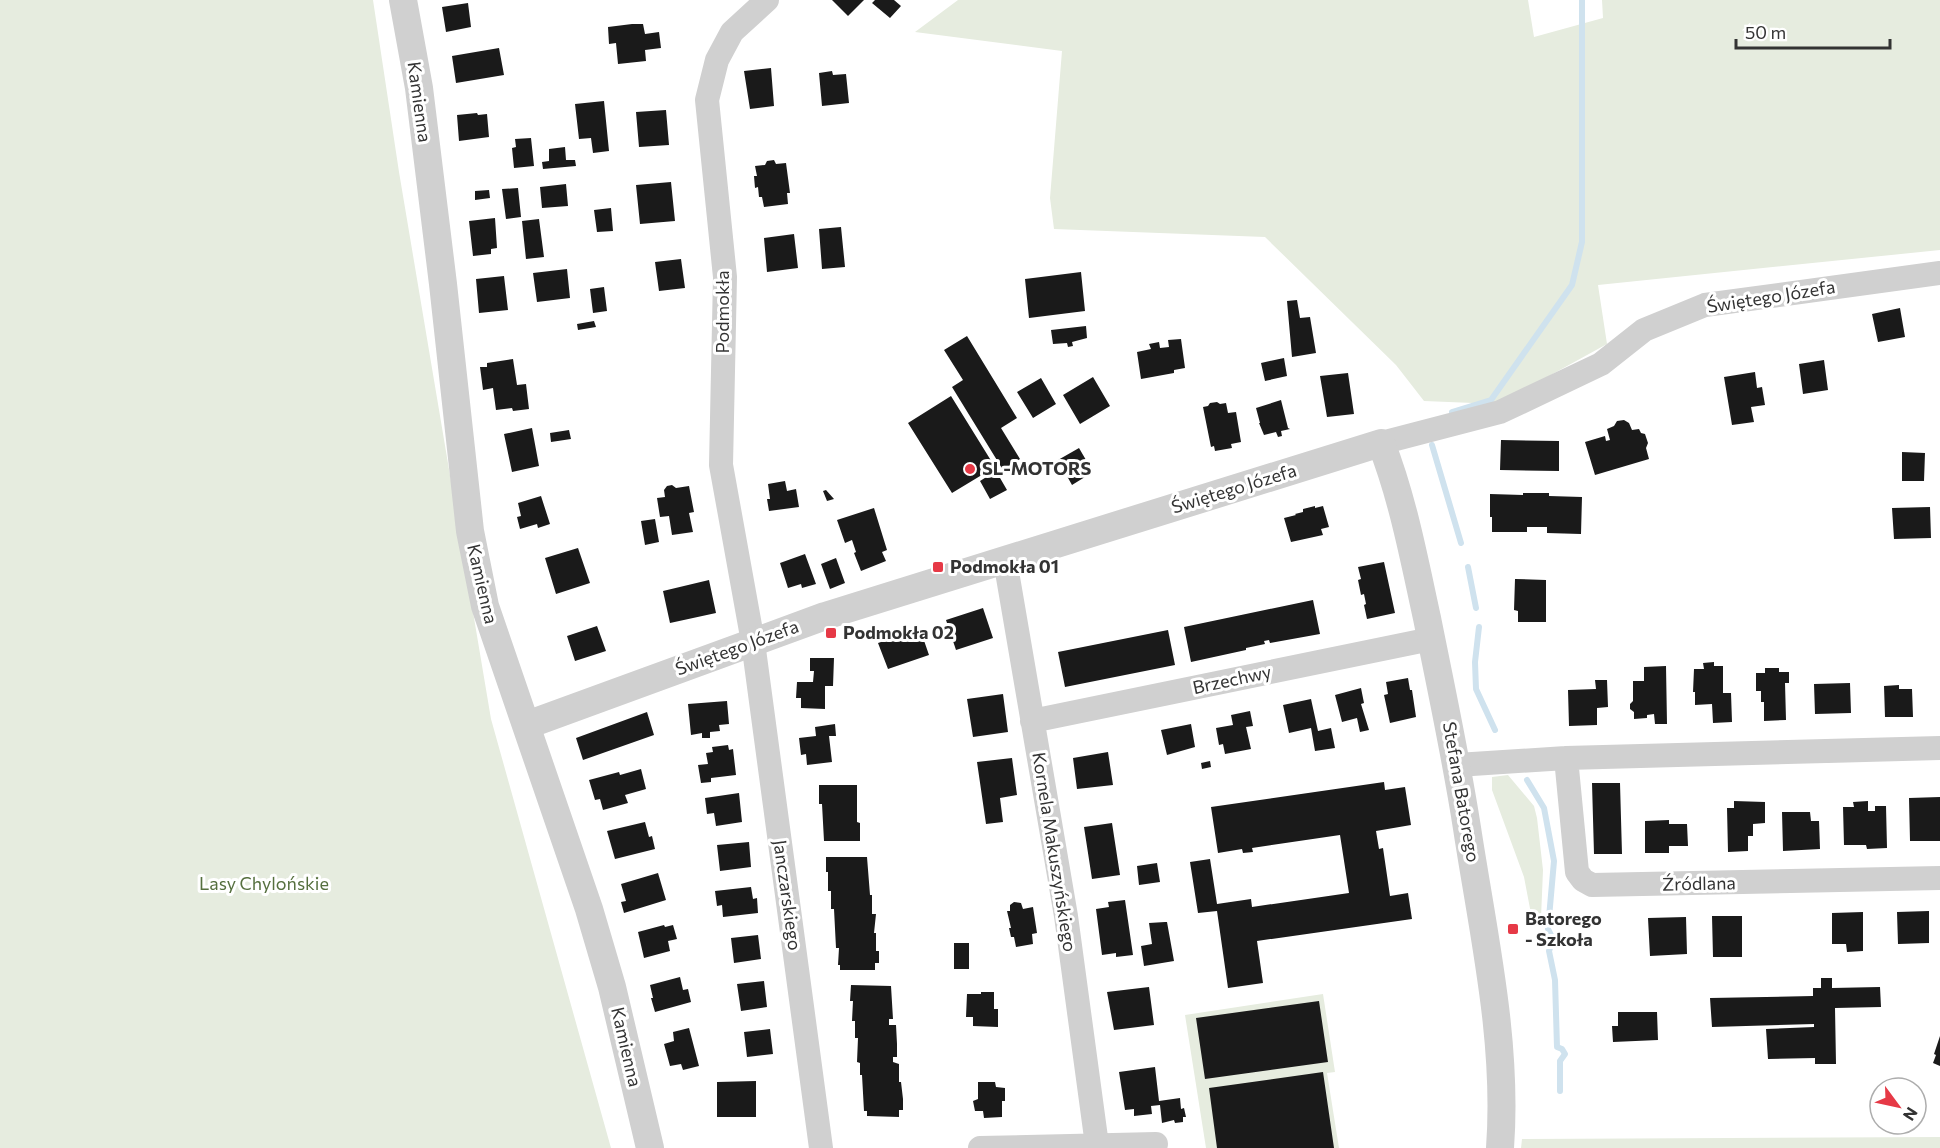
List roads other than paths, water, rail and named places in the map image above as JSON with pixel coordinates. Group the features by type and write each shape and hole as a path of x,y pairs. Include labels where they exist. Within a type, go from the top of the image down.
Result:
{"street":[{"name":"Kamienna","path":"403,0 419,88 470,531 485,606 589,909 609,976 650,1148"},
{"name":"Podmokła","path":"753,642 721,465 725,277 707,100 717,60 732,32 767,0"},
{"name":"Świętego Józefa","path":"527,725 825,616 1381,443 1500,412 1601,364 1644,330 1706,305 1940,273"},
{"name":"Stefana Batorego","path":"1381,443 1394,474 1412,549 1457,765 1488,955 1497,1035 1502,1118 1500,1148"},
{"name":"Kornela Makuszyńskiego","path":"1005,560 1066,916 1097,1145"},
{"name":"Brzechwy","path":"1032,721 1431,639"},
{"name":"Janczarskiego","path":"753,642 821,1148"},
{"path":"1457,765 1566,758 1940,748"},
{"name":"Źródlana","path":"1566,758 1577,872 1583,880 1592,885 1940,878"},
{"path":"980,1148 1156,1144"}],"waterway":[{"path":"1452,412 1491,400 1572,285 1582,242 1582,0"},
{"path":"1432,445 1461,543"},
{"path":"1468,567 1476,608"},
{"path":"1479,627 1475,662 1476,689 1495,730"},
{"path":"1527,780 1544,808 1554,861 1548,929 1553,939 1549,951 1555,980 1557,1047 1565,1054 1560,1061 1560,1091"}],"place":[{"name":"SL-MOTORS","path":"970,469"},
{"name":"Podmokła 01","path":"938,567"},
{"name":"Podmokła 02","path":"831,633"},
{"name":"Batorego - Szkoła","path":"1513,929"}],"park label":[{"name":"Lasy Chylońskie","path":"264,884"}]}
